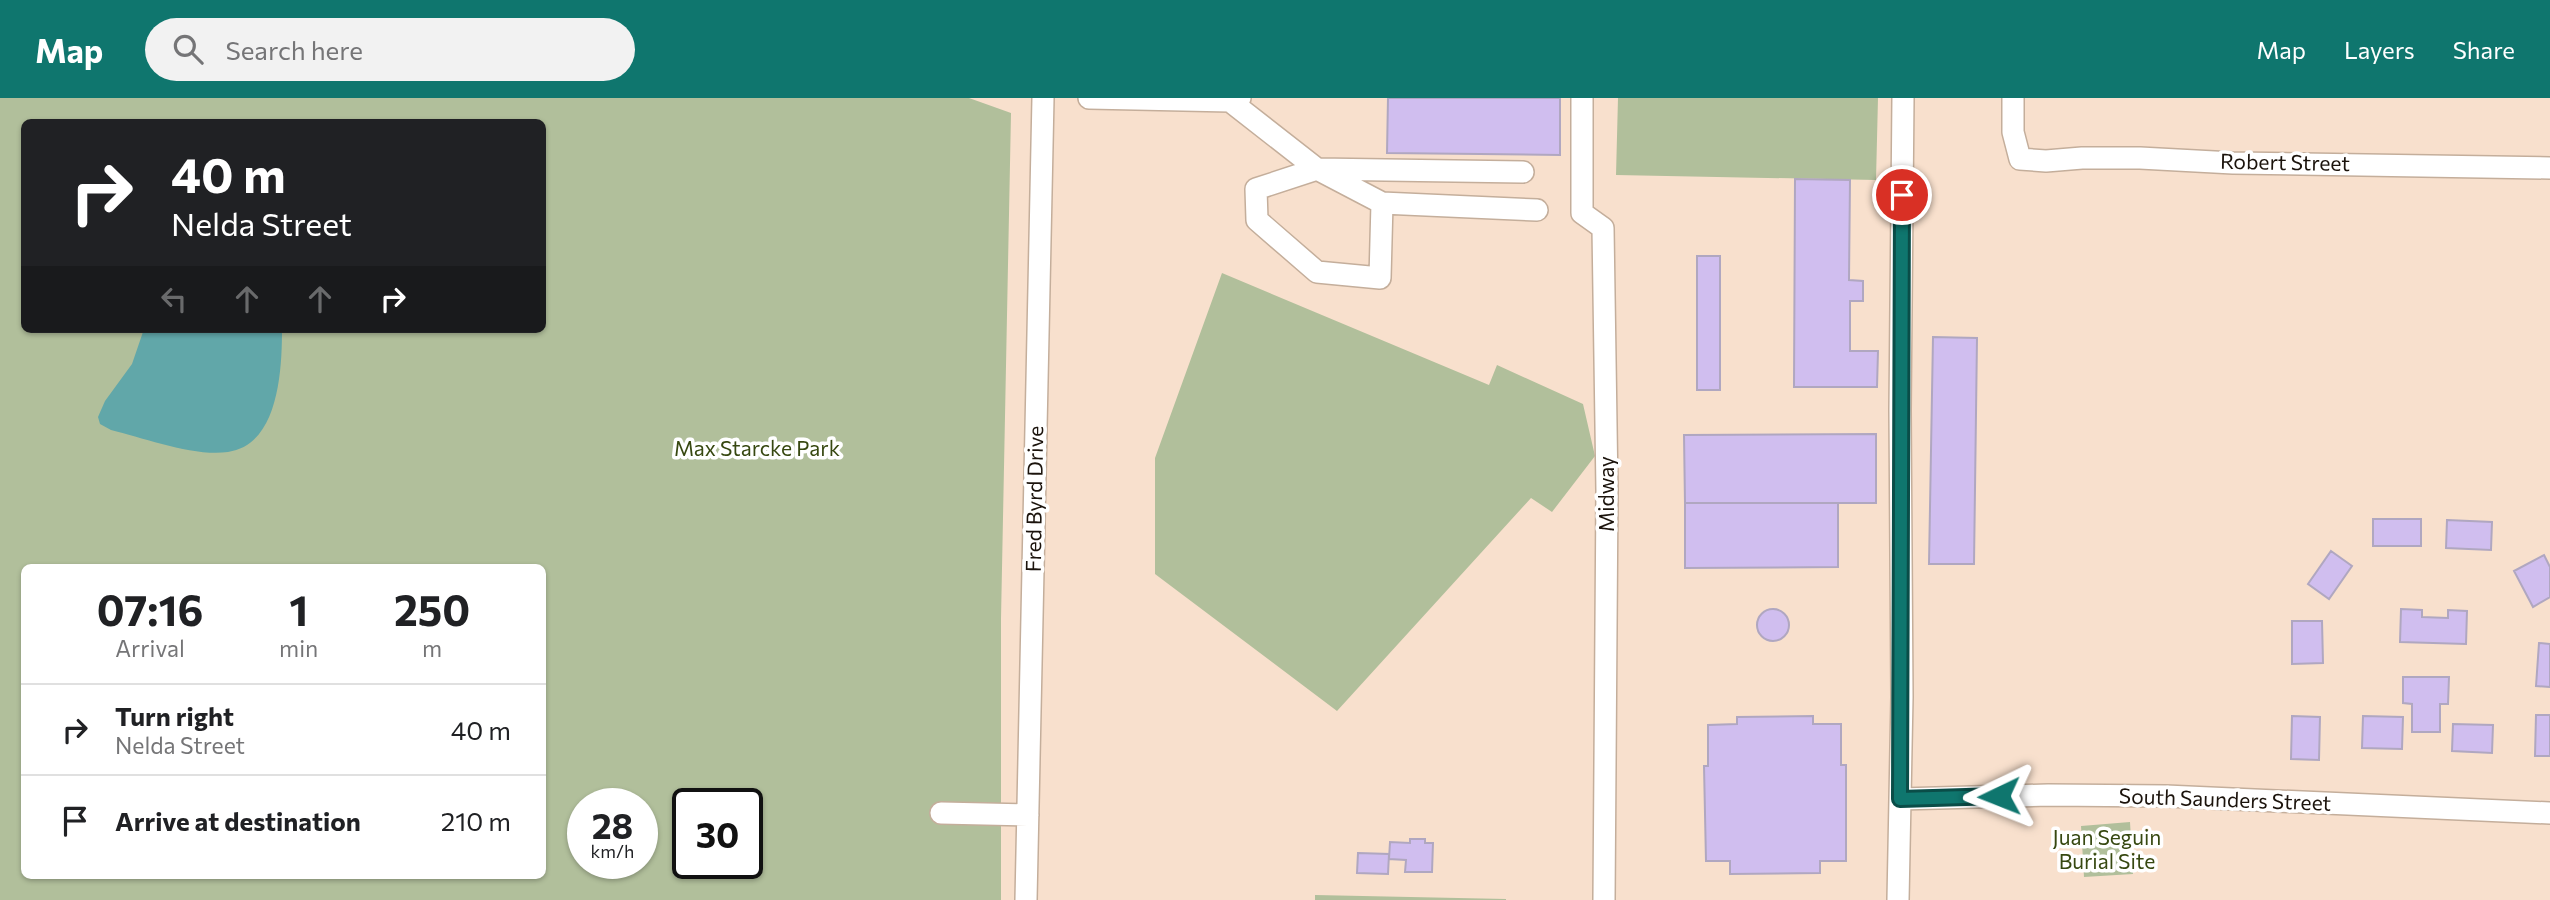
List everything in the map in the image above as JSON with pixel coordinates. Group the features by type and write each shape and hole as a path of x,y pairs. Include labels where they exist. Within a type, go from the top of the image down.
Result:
{"street":[{"name":"Fred Byrd Drive","path":"1026,900 1043,98"},
{"path":"1088,98 1234,99 1317,169 1382,203 1537,210"},
{"name":"Midway","path":"1582,98 1582,213 1603,228 1607,480 1604,900"},
{"path":"1898,900 1903,98"},
{"name":"Robert Street","path":"2013,98 2013,132 2020,159 2046,161 2140,158 2232,163 2550,168"},
{"path":"1382,203 1380,278 1317,272 1257,220 1256,189 1317,169 1523,172"},
{"name":"South Saunders Street","path":"1900,799 2049,795 2166,796 2550,813"},
{"path":"941,813 1028,814"}],"green space":[{"name":"Max Starcke Park","path":"0,98 969,98 1011,113 1001,619 1001,900 0,900"},
{"path":"1618,98 1878,98 1876,180 1616,175"},
{"path":"1222,273 1489,385 1497,365 1583,404 1595,456 1552,512 1531,498 1337,711 1155,574 1155,458"},
{"name":"Juan Seguin Burial Site","path":"2130,822 2133,874 2084,877 2081,826"},
{"path":"1315,895 1506,899 1506,900 1315,900"}],"water":[{"path":"143,333 282,333 278,384 267,421 258,435 245,446 228,452 200,452 169,446 111,430 100,424 98,417 105,401 132,364"}],"building":[{"path":"1388,98 1560,98 1560,155 1387,153"},
{"path":"1795,179 1850,180 1849,280 1863,281 1863,301 1850,301 1850,351 1878,351 1877,387 1794,387"},
{"path":"1697,256 1720,256 1720,390 1697,390"},
{"path":"1933,337 1977,338 1974,564 1929,564"},
{"path":"1876,434 1876,503 1685,503 1684,435"},
{"path":"1685,503 1838,503 1838,567 1685,568"},
{"path":"2373,519 2421,519 2421,546 2373,546"},
{"path":"2447,520 2492,522 2491,550 2446,548"},
{"path":"2331,551 2352,566 2329,599 2308,584"},
{"path":"2544,555 2550,567 2550,597 2533,607 2514,571"},
{"path":"1773,609 1785,613 1789,625 1785,637 1773,641 1761,637 1757,625 1761,613"},
{"path":"2401,609 2422,610 2422,617 2448,618 2448,610 2467,611 2466,644 2400,642"},
{"path":"2292,621 2322,621 2323,663 2292,664"},
{"path":"2539,643 2550,644 2550,687 2536,686"},
{"path":"2403,677 2449,677 2448,704 2440,704 2440,732 2412,732 2412,704 2403,703"},
{"path":"2536,715 2550,715 2550,756 2535,756"},
{"path":"1813,716 1813,724 1841,724 1841,765 1846,765 1846,861 1820,861 1820,873 1730,874 1730,861 1706,861 1704,766 1708,766 1708,725 1737,724 1737,717"},
{"path":"2292,716 2320,717 2319,760 2291,759"},
{"path":"2363,716 2403,717 2402,749 2362,748"},
{"path":"2453,724 2493,725 2492,753 2452,751"},
{"path":"1410,839 1425,839 1425,843 1433,843 1432,872 1405,872 1406,860 1389,859 1390,842 1410,843"},
{"path":"1358,853 1389,854 1388,874 1357,873"}],"route":[{"path":"1902,195 1900,799 1999,796"}]}
